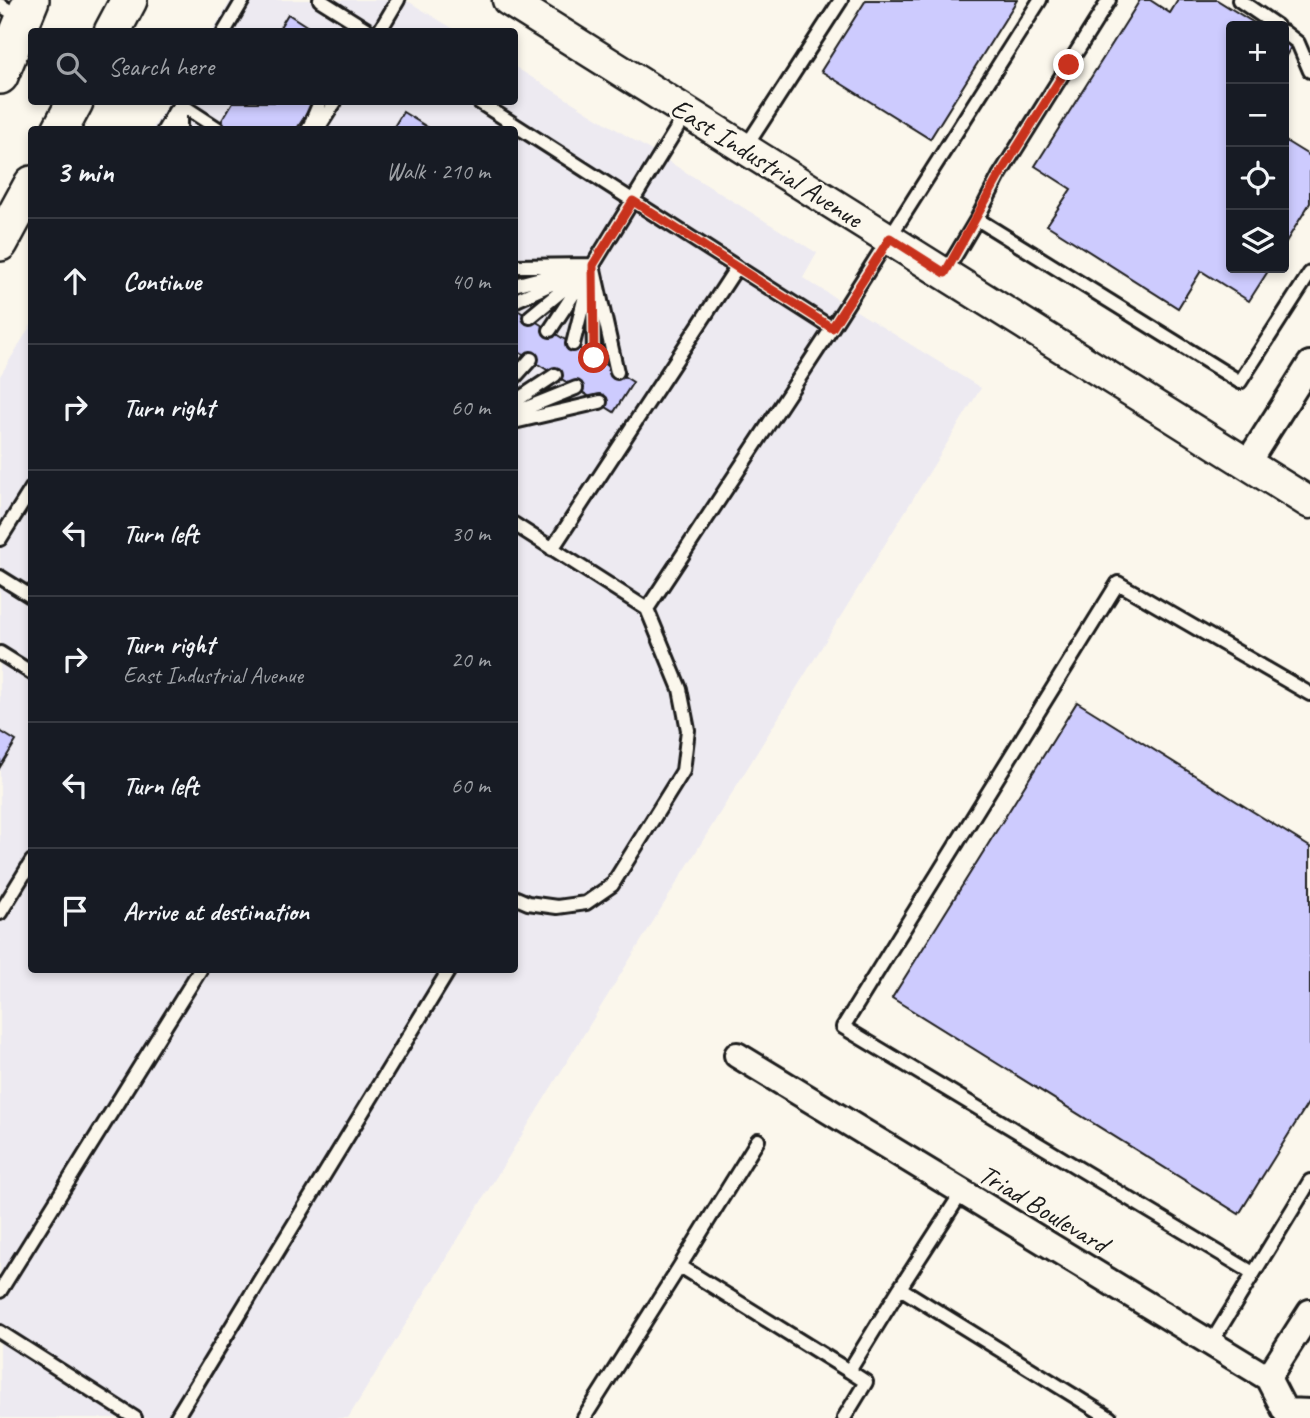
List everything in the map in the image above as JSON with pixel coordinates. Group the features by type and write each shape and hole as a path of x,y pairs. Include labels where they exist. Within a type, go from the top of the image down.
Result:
{"main road":[{"path":"114,28 129,0"},
{"path":"0,76 18,8"},
{"path":"62,126 73,105"},
{"path":"0,243 27,204"}],"street":[{"name":"East Industrial Avenue","path":"508,0 1310,503"},
{"path":"1248,462 1310,364"},
{"name":"Triad Boulevard","path":"737,1055 1268,1378"},
{"path":"1310,1312 1268,1378 1282,1414 1310,1412"}],"lane":[{"path":"226,28 243,0"},
{"path":"320,0 365,28"},
{"path":"381,28 398,0"},
{"path":"745,148 841,0"},
{"path":"647,609 832,328 1040,0"},
{"path":"945,273 999,176 1109,0"},
{"path":"1239,0 1270,21"},
{"path":"1289,36 1298,43 1310,71"},
{"path":"167,126 180,105"},
{"path":"179,126 182,105"},
{"path":"183,105 189,126"},
{"path":"186,105 214,126"},
{"path":"307,126 312,105"},
{"path":"308,126 318,105"},
{"path":"320,126 333,105"},
{"path":"484,105 516,126"},
{"path":"550,330 687,112"},
{"path":"518,127 832,328"},
{"path":"977,219 1240,382 1310,273"},
{"path":"518,266 593,265"},
{"path":"518,273 593,265"},
{"path":"518,284 593,265"},
{"path":"518,299 593,265"},
{"path":"530,317 593,265"},
{"path":"573,344 593,265"},
{"path":"593,265 594,358"},
{"path":"593,265 617,372"},
{"path":"552,549 737,267"},
{"path":"518,374 531,359"},
{"path":"518,399 555,375"},
{"path":"518,411 576,387"},
{"path":"518,421 600,402"},
{"path":"0,539 28,498"},
{"path":"518,527 647,609 680,689 688,730 683,771 612,885 586,903 557,907 528,903 518,899"},
{"path":"0,578 28,595"},
{"path":"1253,1273 843,1027 1118,583 1310,694"},
{"path":"0,653 28,670"},
{"path":"0,912 28,867"},
{"path":"0,1291 198,973"},
{"path":"176,1418 447,973"},
{"path":"584,1418 758,1140"},
{"path":"1211,1343 1310,1181"},
{"path":"849,1371 962,1192"},
{"path":"680,1266 866,1382 844,1418"},
{"path":"900,1288 1110,1418"},
{"path":"0,1332 135,1418"}],"shaded area":[{"path":"231,0 406,0 452,28 214,28"},
{"path":"518,69 817,253 803,278 981,388 348,1418 0,1416 0,376 28,330 28,973 518,973 518,126 154,126 167,105 518,105"}],"building":[{"path":"866,0 1017,0 930,139 821,71"},
{"path":"1140,0 1150,0 1170,13 1178,0 1217,0 1251,21 1226,21 1226,273 1267,273 1249,301 1201,271 1178,308 1047,225 1071,189 1035,166"},
{"path":"288,14 310,28 279,28"},
{"path":"231,105 312,105 299,126 218,126"},
{"path":"403,112 426,126 394,126"},
{"path":"1289,143 1310,156 1310,203 1289,237"},
{"path":"518,310 633,382 614,412 518,352"},
{"path":"1077,702 1310,847 1310,1100 1239,1214 892,998"},
{"path":"0,731 16,741 0,767"}],"route":[{"path":"594,358 593,265 633,201 832,328 890,238 945,273 999,176 1069,65"}]}
